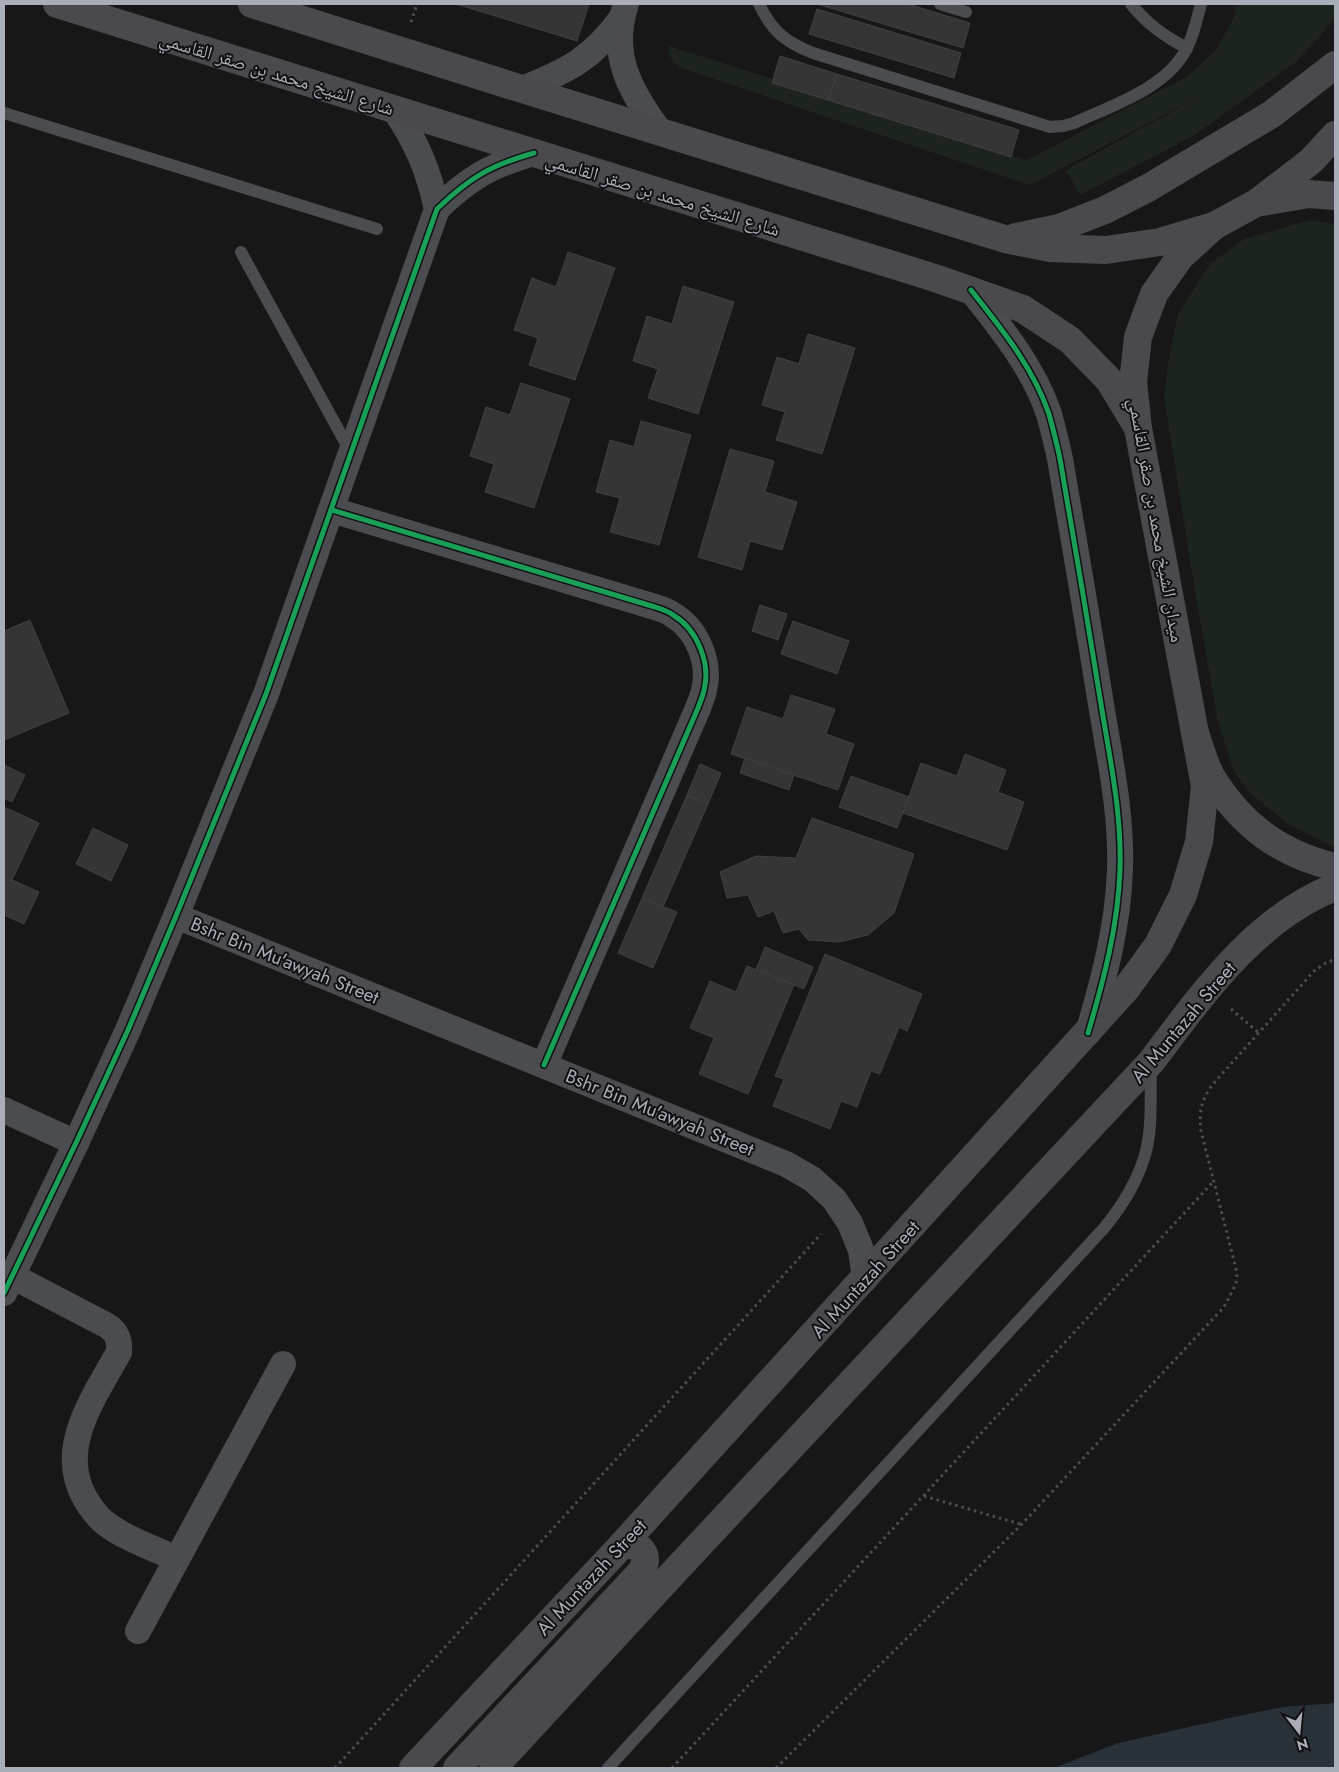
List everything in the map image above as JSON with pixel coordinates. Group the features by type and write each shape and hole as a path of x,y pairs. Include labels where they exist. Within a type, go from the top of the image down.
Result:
{"main road":[{"name":"شارع الشيخ محمد بن صقر القاسمي","path":"57,4 971,290 1023,309 1070,340 1109,380 1138,428"},
{"path":"252,4 522,90 1005,239 1050,248 1106,250 1160,242 1214,226"},
{"path":"1005,239 1059,228 1105,210 1148,188 1272,114 1335,65"},
{"path":"1256,203 1311,161 1335,135"},
{"name":"ميدان الشيخ محمد بن صقر القاسمي","path":"1335,196 1309,194 1256,203 1214,226 1180,257 1154,294 1138,337 1133,382 1138,428 1195,733 1210,775 1236,812 1270,841 1311,861 1335,867"},
{"name":"Al Muntazah Street","path":"413,1768 622,1545 1126,990 1158,945 1183,895 1199,842 1205,786 1195,733"},
{"name":"Al Muntazah Street","path":"493,1768 1151,1062 1207,988 1276,920 1314,896 1335,887"},
{"path":"457,1768 641,1572 646,1564 644,1555 639,1548 631,1544 622,1545"}],"street":[{"path":"294,4 298,9 324,26"},
{"path":"522,90 568,69 589,55 606,39 623,11"},
{"path":"623,11 619,43 623,67 631,90 660,132"},
{"path":"394,110 422,156 438,209"},
{"path":"177,1559 120,1532 104,1522 91,1509 82,1493 76,1476 74,1457 76,1438 82,1422 120,1352 120,1343 117,1335 112,1328 104,1324 8,1284 128,1030 266,694 438,209 458,189 481,173 507,161 534,154"},
{"path":"971,290 1002,329 1028,369 1048,413 1060,459 1110,761 1118,815 1120,870 1116,924 1105,978 1088,1033"},
{"path":"332,510 655,606 674,615 690,629 701,647 706,668 705,688 698,708 544,1064"},
{"name":"Bshr Bin Mu'awyah Street","path":"176,916 786,1164 812,1179 834,1199 850,1223 861,1250 865,1279"},
{"path":"4,1110 76,1143"},
{"path":"138,1631 283,1364"}],"lane":[{"path":"759,4 767,21 780,35 796,46 1050,127 1074,123 1144,90 1162,79 1176,65 1187,48 1201,4"},
{"path":"940,4 966,12"},
{"path":"1131,4 1140,16 1154,28 1187,48"},
{"path":"4,114 377,229"},
{"path":"241,252 352,453"},
{"path":"608,1768 1105,1227 1121,1207 1134,1184 1143,1160 1149,1135 1151,1062"}],"path":[{"path":"776,1768 1021,1525 1224,1307 1236,1284 1237,1273 1201,1131 1199,1114 1203,1098 1213,1084 1314,971 1335,959"},
{"path":"672,1768 1213,1183"},
{"path":"335,1768 842,1211"},
{"path":"924,1496 1021,1525"}],"shaded area":[{"path":"1237,4 1335,4 1335,19 1296,62 1195,135 1080,195 1066,170 1204,94 1030,185 678,67 669,55 669,46 1027,160 1187,77 1215,51 1234,18"},
{"path":"1310,220 1335,224 1335,848 1288,824 1251,794 1234,771 1218,722 1164,397 1169,357 1178,314 1210,264 1244,239"},
{"path":"1335,1703 1335,1768 1054,1768 1118,1743 1283,1707"}],"building":[{"path":"456,4 589,4 577,41"},
{"path":"817,4 908,4 970,23 963,48"},
{"path":"817,9 961,53 954,78 809,34"},
{"path":"780,56 837,74 828,100 772,83"},
{"path":"837,74 1019,130 1011,157 828,100"},
{"path":"568,252 615,268 575,380 529,365 538,338 514,330 532,278 556,287"},
{"path":"683,286 734,302 698,414 648,398 658,369 633,361 647,316 672,324"},
{"path":"808,334 855,348 822,454 776,440 785,412 762,405 777,357 799,364"},
{"path":"521,383 570,399 534,508 485,492 494,464 470,456 486,407 510,415"},
{"path":"641,421 691,435 659,545 610,532 620,498 596,492 610,440 634,447"},
{"path":"730,449 774,461 765,492 797,502 782,550 750,541 742,570 698,557"},
{"path":"760,605 787,614 778,640 752,631"},
{"path":"30,620 69,713 4,740 4,631"},
{"path":"793,621 849,641 837,674 781,654"},
{"path":"791,695 835,709 826,734 854,744 838,790 731,754 747,707 783,719"},
{"path":"965,754 1006,770 998,792 1024,802 1007,850 903,813 921,763 957,776"},
{"path":"745,758 794,775 789,790 740,773"},
{"path":"700,764 721,773 708,804 687,795"},
{"path":"4,765 25,775 12,802 4,798"},
{"path":"851,776 909,797 897,828 839,807"},
{"path":"687,795 708,804 663,907 642,898"},
{"path":"4,807 39,823 12,880 39,892 24,924 4,915"},
{"path":"812,818 914,854 894,913 868,935 839,942 808,940 799,929 783,933 774,911 758,917 748,895 727,898 720,872 756,856 796,858"},
{"path":"93,828 128,845 111,881 76,864"},
{"path":"642,898 677,912 653,968 618,953"},
{"path":"765,947 813,967 804,989 756,970"},
{"path":"825,954 922,994 907,1031 899,1027 880,1074 871,1071 857,1107 841,1101 830,1129 773,1106 784,1079 775,1076"},
{"path":"747,966 794,985 748,1094 699,1074 714,1038 690,1028 710,981 736,992"}],"cycle path":[{"path":"4,1293 128,1030 266,694 437,209 481,174 505,162 534,153"},
{"path":"971,290 1005,334 1025,364 1049,414 1060,459 1111,762 1119,827 1119,891 1109,952 1088,1033"},
{"path":"332,510 662,609 682,621 689,629 704,658 706,680 698,708 544,1065"}]}
